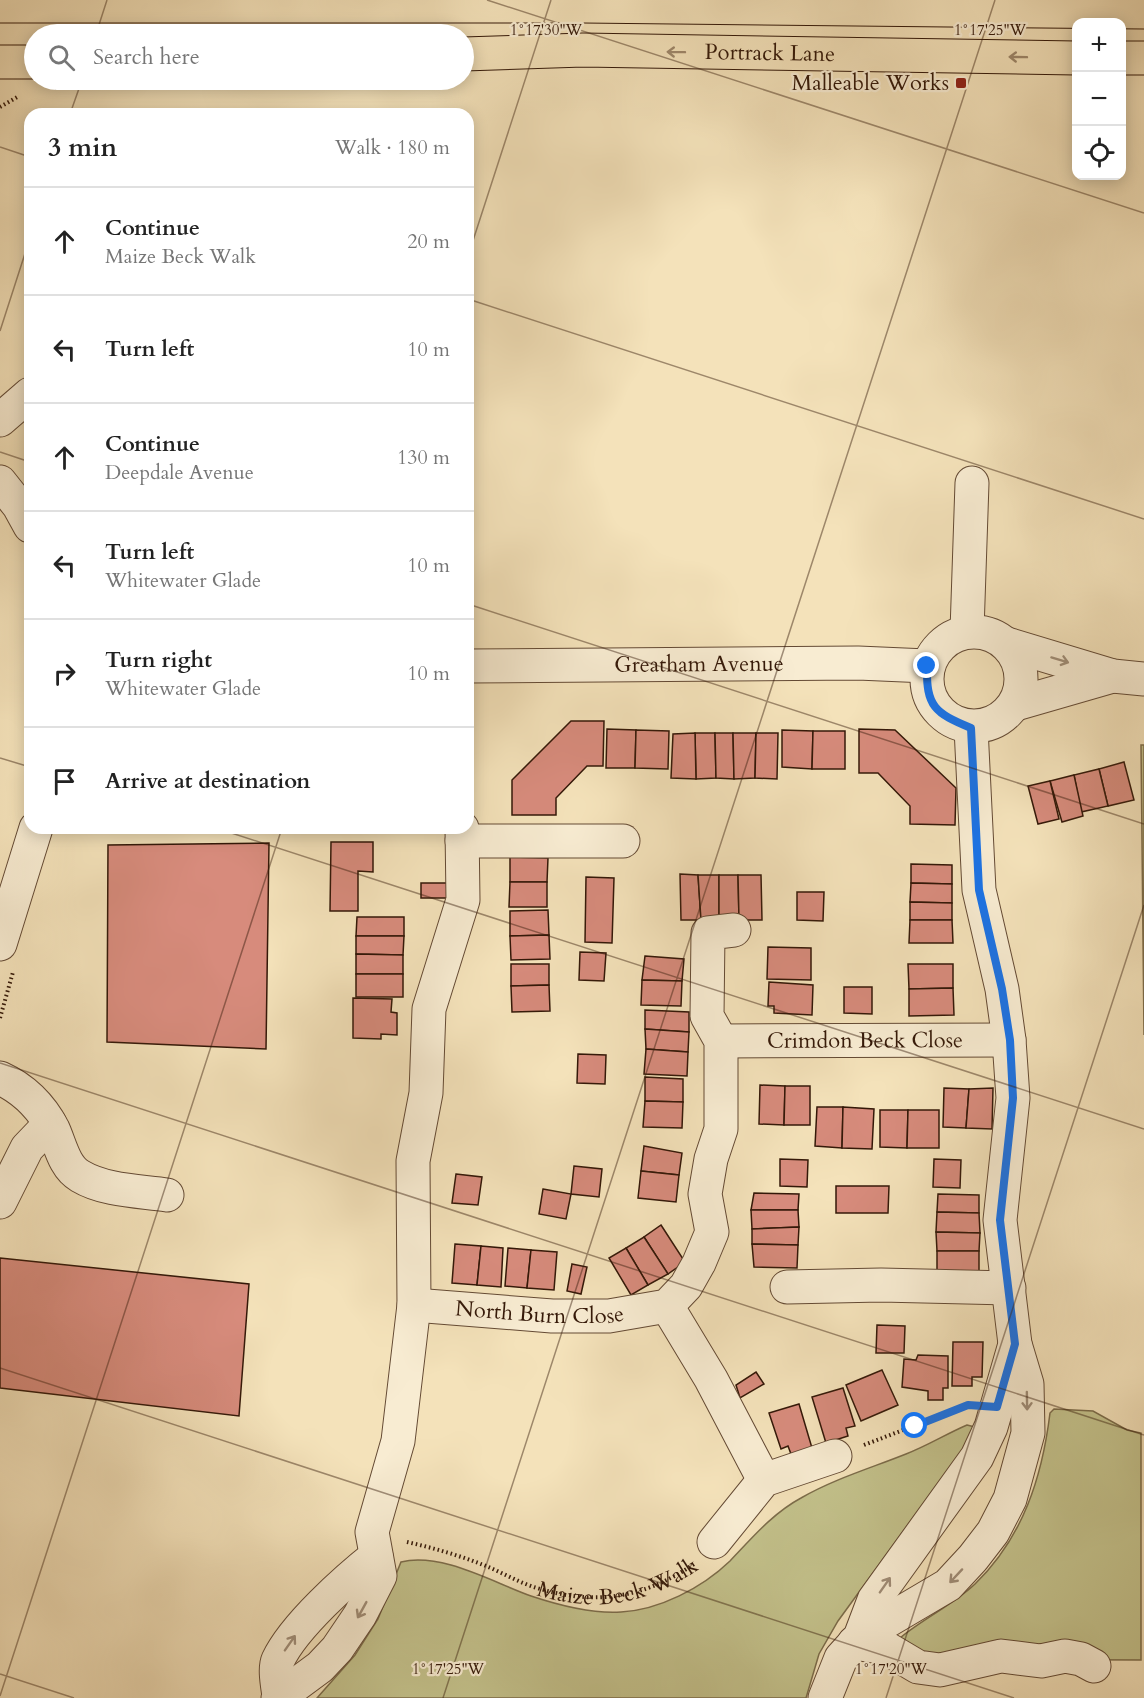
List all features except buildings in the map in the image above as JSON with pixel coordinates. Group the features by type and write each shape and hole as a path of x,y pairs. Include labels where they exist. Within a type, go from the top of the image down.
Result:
{"main road":[{"name":"Portrack Lane","path":"0,6 583,3 1144,12"},
{"name":"Portrack Lane","path":"474,54 584,50 1072,58"},
{"path":"1126,58 1144,58"},
{"path":"0,62 24,62"}],"street":[{"path":"0,420 24,399"},
{"path":"14,478 19,506 24,515"},
{"path":"967,631 972,483"},
{"path":"1007,644 1023,676 1016,704 997,723 971,728 940,715 926,690 927,666 942,642 967,631 986,632 1007,644 1129,678"},
{"name":"Greatham Avenue","path":"474,665 858,663 927,666"},
{"path":"1016,704 1129,678"},
{"path":"825,1698 841,1658 857,1640 948,1585 993,1532 1010,1499 1028,1433 1027,1384 1015,1344 1000,1220 1013,1098 1010,1040 1002,989 979,890 971,728"},
{"path":"0,944 34,834"},
{"path":"279,1698 277,1662 297,1634 351,1576 374,1544 398,1441 414,1305 413,1161 426,1093 429,1009 463,900 462,834 622,841"},
{"path":"734,930 708,933 707,1016 721,1041 721,1129 711,1159 705,1194 712,1232 686,1286 667,1306 711,1379 764,1480 835,1456"},
{"name":"Crimdon Beck Close","path":"721,1041 1010,1040"},
{"path":"0,1078 36,1103 50,1124 63,1155 79,1176 108,1186 167,1195"},
{"path":"0,1202 27,1148 50,1124"},
{"path":"787,1287 881,1285 1009,1288"},
{"name":"North Burn Close","path":"414,1305 552,1316 609,1316 667,1306"},
{"path":"857,1640 874,1600 976,1457 991,1427 1015,1344"},
{"name":"Maize Beck Walk","path":"714,1542 764,1480"},
{"path":"857,1640 886,1648 918,1667 940,1670 1001,1656 1041,1661 1065,1656 1081,1659 1094,1666"}],"path":[{"path":"14,478 24,448"},
{"path":"835,1456 968,1405 997,1407"},
{"name":"Maize Beck Walk","path":"374,1544 475,1562 536,1588 584,1598 618,1598 669,1581 705,1556 714,1542"}],"shaded area":[{"path":"1141,745 1144,745 1144,1035"},
{"path":"1054,1409 1093,1411 1127,1430 1141,1433 1141,1660 933,1659 900,1638 966,1592 992,1566 1006,1547 1028,1505 1042,1461 1050,1413"},
{"path":"967,1425 975,1427 963,1449 838,1621 819,1654 806,1698 317,1698 355,1655 378,1619 401,1562 417,1560 450,1565 531,1596 575,1608 598,1612 621,1612 650,1607 679,1596 719,1571 772,1518 801,1498 839,1479 914,1451"}],"place":[{"name":"Malleable Works","path":"961,83"}],"route":[{"path":"915,1426 968,1405 997,1407 1015,1344 1000,1220 1013,1098 1010,1040 1002,989 979,890 971,728 940,715 926,690 927,666"}]}
